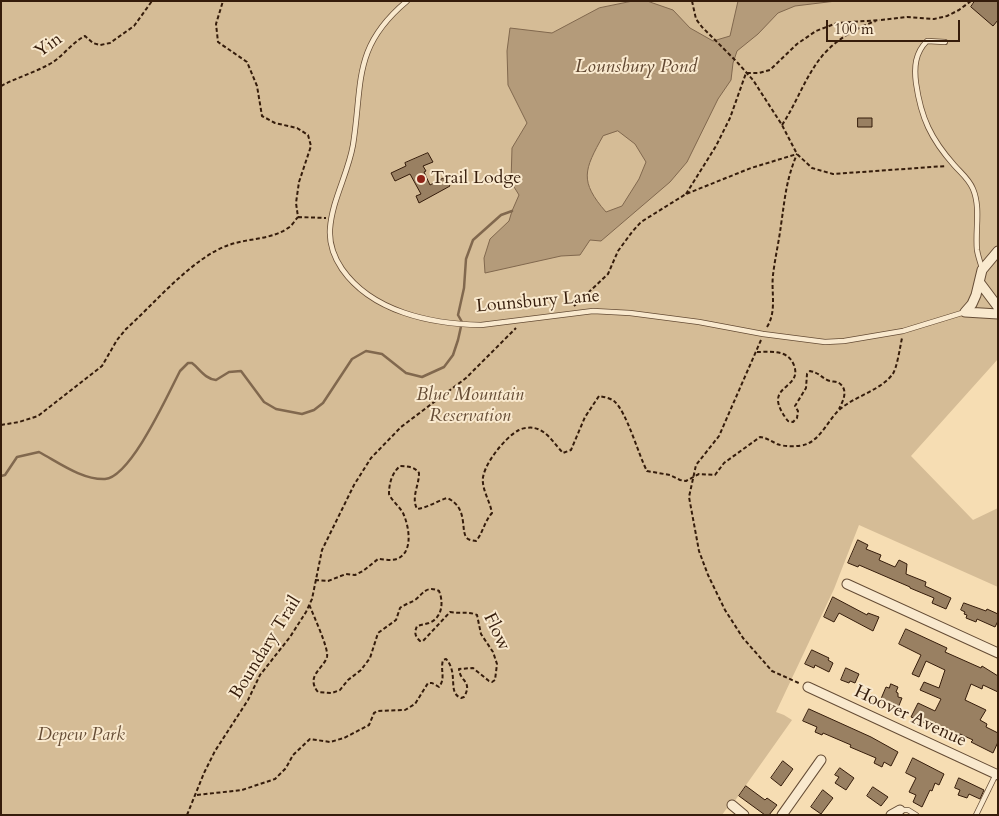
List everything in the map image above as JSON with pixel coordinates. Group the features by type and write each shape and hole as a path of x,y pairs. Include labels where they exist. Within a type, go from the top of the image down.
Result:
{"street":[{"path":"965,312 972,304 980,283 982,270 998,251"},
{"path":"980,283 998,307"},
{"path":"965,312 998,314"},
{"path":"847,584 998,653"},
{"name":"Hoover Avenue","path":"808,688 997,775"},
{"path":"782,815 821,760"},
{"path":"732,805 744,815"},
{"path":"891,815 900,810"}],"lane":[{"name":"Lounsbury Lane","path":"407,1 390,15 381,26 366,54 361,73 352,146 332,218 331,246 338,263 351,282 372,297 396,309 420,317 468,324 481,325 593,311 630,313 699,322 763,334 825,342 844,341 903,331 965,312"},
{"path":"945,42 927,41 919,49 915,78 919,105 925,123 932,135 954,165 969,180 974,190 978,223 977,250 982,270"},
{"path":"976,815 997,775"},
{"path":"900,810 908,810 916,815"}],"path":[{"name":"Yin","path":"1,86 49,65 66,53 77,40 84,36 93,43 100,45 110,43 134,26 152,1"},
{"path":"1,425 20,422 38,416 89,377 102,366 117,340 126,329 192,268 230,244 270,236 289,228 298,217 296,202 299,182 311,146 308,135 298,128 275,123 262,116 257,86 246,62 218,42 216,24 223,1"},
{"path":"692,1 696,19 760,90 782,125 797,154 812,168 833,174 954,165"},
{"path":"746,73 759,74 770,70 797,44 837,23 908,17 934,19 947,16 971,1"},
{"path":"782,125 811,73 824,55 840,40 855,30 880,20"},
{"path":"686,194 716,146 730,118 746,73"},
{"path":"568,313 608,274 618,251 641,222 686,194 751,168 797,154"},
{"path":"797,154 789,172 786,187 773,275 771,322 763,334 718,436 696,465 689,497 699,551 708,576 725,610 743,638 772,671 808,688"},
{"path":"298,217 332,218"},
{"name":"Boundary Trail","path":"187,815 204,772 215,751 244,707 260,675 290,637 309,604 322,550 354,485 371,458 401,427 466,378 506,339 522,320"},
{"path":"315,580 328,581 346,574 355,575 363,572 378,559 392,560 398,558 406,551 408,541 404,517 389,494 391,480 400,466 411,467 419,473 414,495 415,506 418,509 439,500 447,498 453,500 462,512 465,536 468,540 476,541 482,535 485,522 492,513 490,501 482,482 486,467 503,443 520,429 535,428 549,437 563,454 570,450 585,417 599,396 608,398 615,402 623,415 647,471 670,475 680,480 686,480 699,474 715,475 724,463 760,436 778,445 793,446 807,444 820,434 838,411 857,397 878,387 894,374 903,331"},
{"path":"756,352 786,354 794,364 796,371 794,379 778,396 777,402 788,421 793,422 797,418 798,411 795,406 806,388 807,374 810,371 816,372 828,380 839,382 844,389 845,393 838,411"},
{"name":"Flow","path":"196,795 242,790 275,779 286,768 293,755 310,739 330,742 344,738 369,725 374,713 378,711 404,710 415,704 428,683 438,687 441,685 444,676 441,667 443,660 446,659 452,668 454,678 453,691 458,697 464,697 468,687 459,674 459,669 473,668 489,681 495,680 497,664 493,652 481,634 477,615 466,612 459,614 450,612 423,641 416,638 417,626 434,620 441,611 442,604 439,591 431,590 421,592 414,600 400,608 396,620 378,633 370,658 361,670 348,680 340,690 318,692 314,685 315,673 325,662 327,653 309,604"}],"green space":[{"name":"Blue Mountain Reservation","path":"1,1 998,1 998,359 911,456 973,520 998,508 998,587 859,525 834,589 776,712 792,720 734,802 732,801 722,815 1,815"}],"water":[{"name":"Lounsbury Pond","path":"633,1 647,1 673,10 690,28 713,41 730,36 738,1 836,1 795,6 778,13 758,34 737,51 731,80 718,99 687,162 670,182 601,241 590,240 580,255 561,256 485,273 484,258 490,239 509,221 519,195 511,182 512,148 527,123 508,85 507,51 510,28 552,33 599,8","holes":["618,131 635,144 646,162 639,179 622,206 606,212 591,192 587,175 588,167 603,136"]}],"building":[{"path":"975,1 998,1 998,20 993,26 971,7"},
{"path":"858,118 872,118 872,127 858,127"},
{"name":"Trail Lodge","path":"428,153 433,162 423,166 430,185 445,177 450,186 419,203 416,196 421,194 410,174 395,181 391,173 406,166 405,163"},
{"path":"858,540 868,545 866,549 881,555 879,560 895,567 899,560 907,564 906,574 926,582 925,586 951,598 946,609 932,603 934,598 859,565 858,567 848,563"},
{"path":"833,597 867,615 868,613 879,617 873,631 839,613 834,622 824,617"},
{"path":"964,603 998,614 998,621 995,627 977,619 976,622 966,618 967,615 961,610"},
{"path":"906,629 947,648 945,652 981,668 982,666 998,676 998,692 983,685 982,689 971,684 965,700 986,710 980,720 987,724 986,727 998,733 998,742 993,753 960,734 959,737 911,717 918,703 935,711 941,699 920,690 924,682 939,688 945,670 926,661 919,677 912,674 921,655 899,644"},
{"path":"812,650 829,658 828,660 833,663 829,672 815,665 814,668 805,664"},
{"path":"846,668 859,674 855,683 841,680"},
{"path":"891,684 898,687 896,692 898,697 902,698 898,708 880,701 886,687 889,688"},
{"path":"809,709 871,737 898,752 891,766 884,762 882,767 874,763 876,758 823,733 822,735 815,732 817,727 803,721"},
{"path":"913,758 944,774 939,785 935,783 932,791 930,790 922,807 913,802 916,795 909,792 916,778 906,773"},
{"path":"783,761 793,769 781,786 771,778"},
{"path":"840,768 854,778 846,790 835,783 839,777 835,775"},
{"path":"959,778 984,790 980,799 969,794 967,798 958,795 960,790 955,788"},
{"path":"746,786 765,800 767,798 777,805 769,815 765,815 739,796"},
{"path":"873,787 888,797 881,806 867,796"},
{"path":"823,790 833,798 821,814 811,807"}],"waterway":[{"path":"1,476 5,475 17,457 39,452 70,470 88,477 105,479 115,475 126,465 137,450 158,415 180,371 188,363 192,363 206,376 216,380 229,372 241,371 264,402 276,409 302,414 314,410 323,403 352,359 366,351 382,354 406,373 422,377 444,367 453,355 458,340 462,322 458,315 464,288 466,259 473,240 501,215 512,211"}],"place":[{"name":"Trail Lodge","path":"421,179"}],"park label":[{"name":"Depew Park","path":"81,736"}]}
